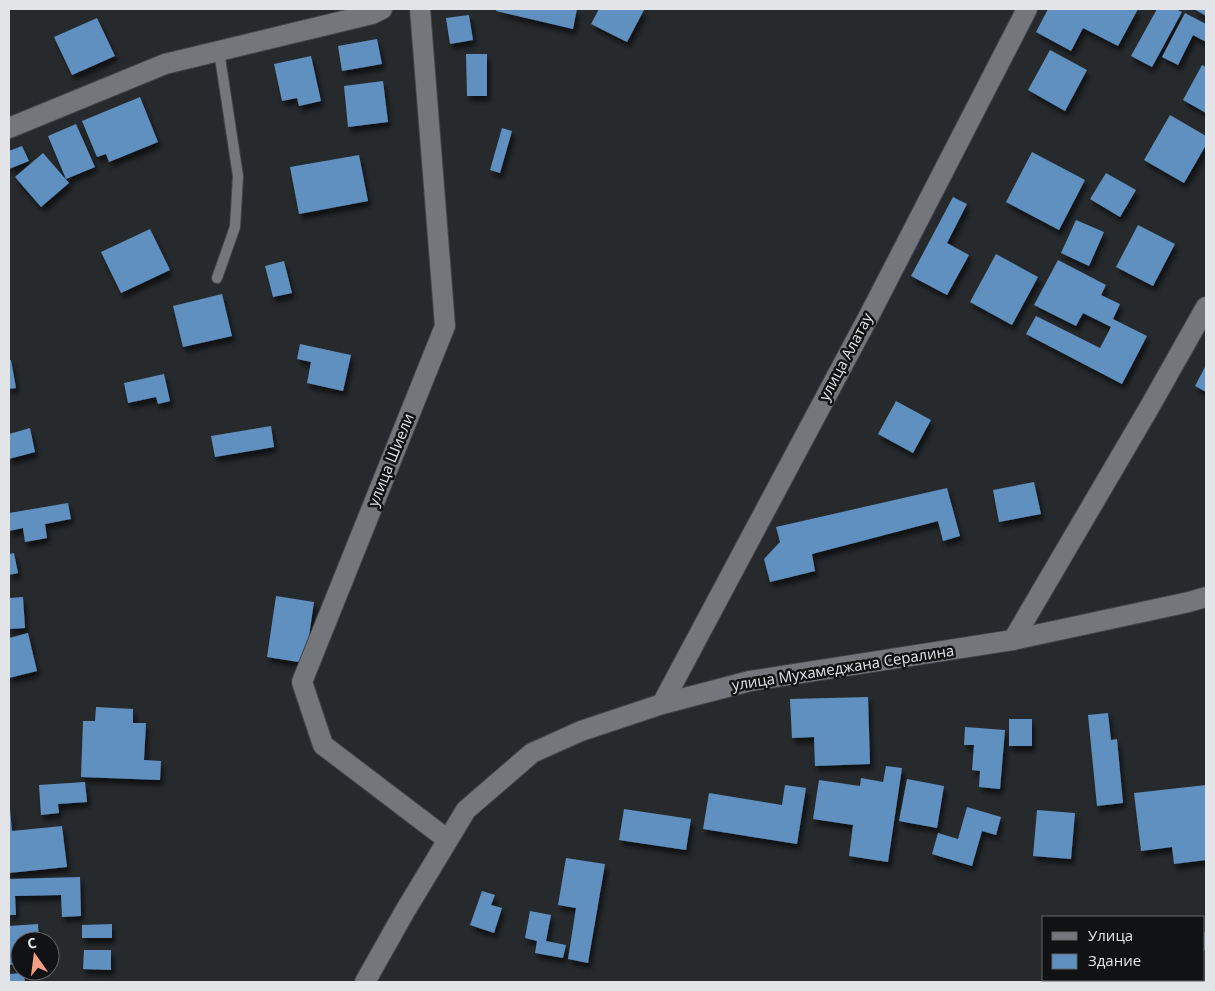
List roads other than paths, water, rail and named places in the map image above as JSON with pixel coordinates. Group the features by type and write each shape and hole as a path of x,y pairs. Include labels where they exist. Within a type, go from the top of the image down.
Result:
{"street":[{"path":"9,128 165,64 372,14 382,9"},
{"name":"улица Шиели","path":"420,9 445,326 302,682 322,745 448,840"},
{"name":"улица Алатау","path":"662,704 871,312 1026,9"},
{"path":"1013,640 1206,307"},
{"name":"улица Мухамеджана Сералина","path":"366,982 405,911 466,810 532,754 581,731 662,704 750,681 1013,640 1206,597"}],"lane":[{"path":"217,278 235,227 238,176 219,51"}]}
